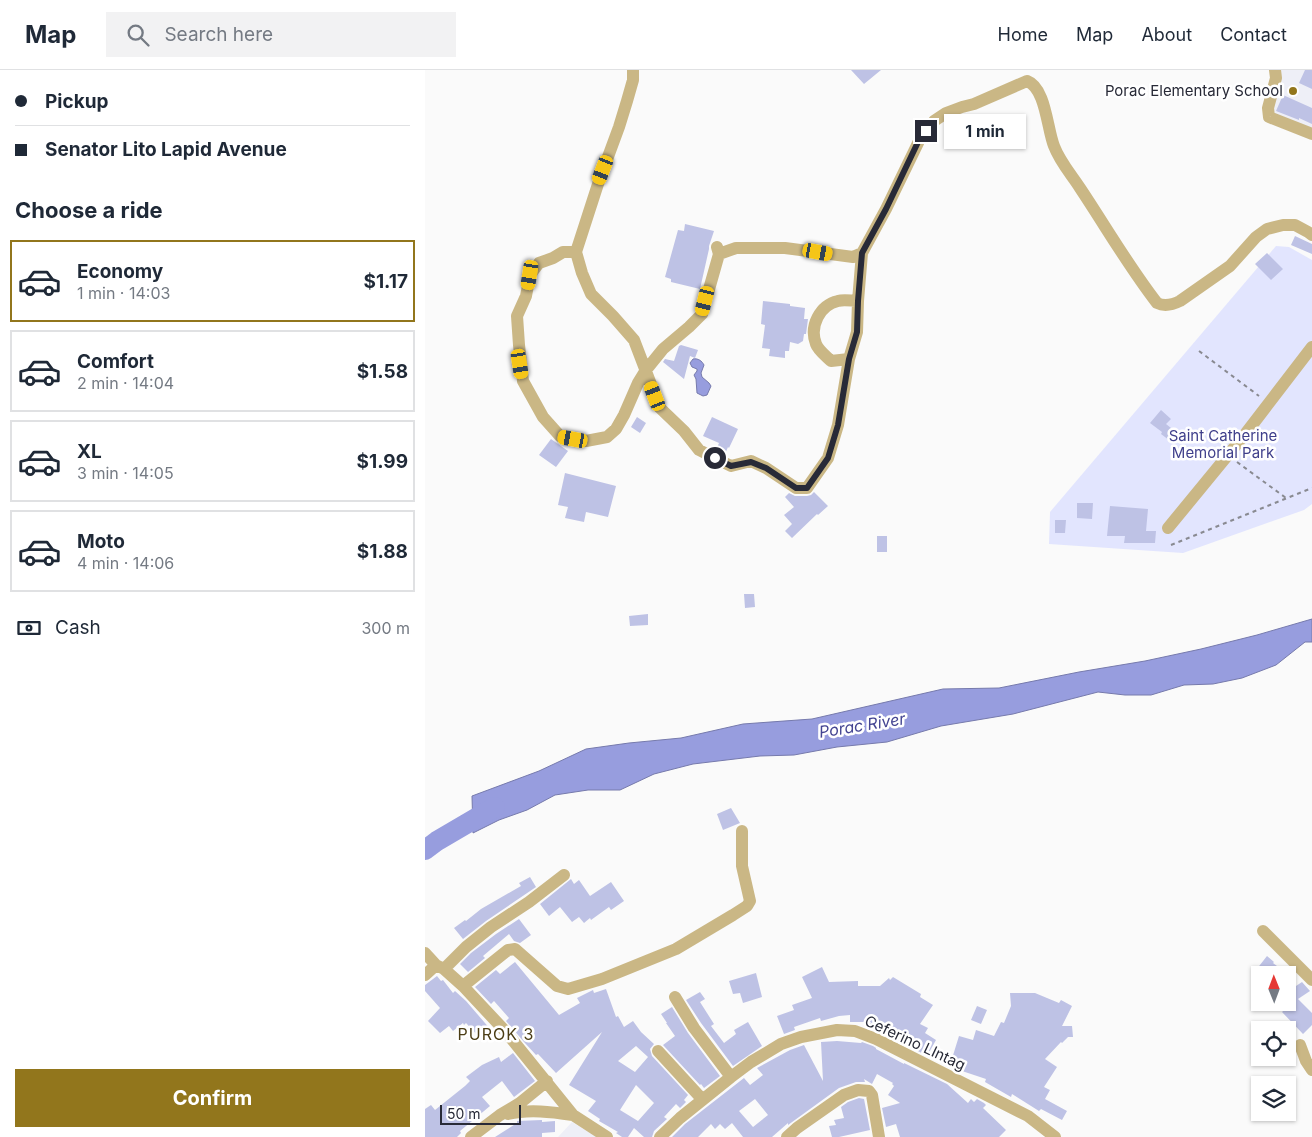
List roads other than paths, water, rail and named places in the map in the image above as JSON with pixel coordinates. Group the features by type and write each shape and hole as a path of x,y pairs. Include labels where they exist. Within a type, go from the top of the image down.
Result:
{"street":[{"path":"633,70 633,80 619,127 597,184 576,252 582,273 591,294 634,340 661,408 684,431 699,450 731,466 751,462 766,468 796,488 807,488 828,458 838,425 849,359 857,332 862,253 886,209 919,140 933,121 946,113 974,104 1027,81 1031,83 1041,100 1053,146 1061,162 1132,268 1157,303 1163,306 1180,301 1230,266 1256,236 1267,229 1283,225 1295,225 1311,230"},
{"path":"1275,70 1276,78 1268,108 1269,117 1312,134"},
{"path":"576,252 563,252 539,263 530,275 527,296 517,316 523,381 543,417 560,436 587,441 607,437 616,429 638,382 646,370 663,349 702,314 718,251 736,248 785,248 853,257 862,253"},
{"path":"849,359 831,361 823,354 816,345 814,335 815,319 823,308 837,301 858,301"},
{"path":"1168,528 1228,455 1312,347"},
{"path":"463,986 511,949 515,950 557,986 568,989 602,979 676,949 747,906 750,901 742,866 742,831"},
{"path":"425,975 440,967 491,926 529,902 564,875"},
{"path":"1263,931 1312,980"},
{"path":"425,953 463,986 507,1032 573,1115 607,1137"},
{"path":"675,997 694,1028 731,1077"},
{"name":"Ceferino LIntag","path":"661,1137 702,1099 751,1062 781,1044 801,1037 837,1030 855,1031 876,1039 1028,1116 1055,1137"},
{"path":"1300,1045 1312,1070"},
{"path":"658,1051 702,1099"},
{"path":"471,1137 500,1115 520,1103 547,1081"},
{"path":"787,1137 844,1095 858,1090 869,1091 872,1096 879,1137"},
{"path":"500,1115 521,1111 573,1115"}],"water":[{"path":"693,359 700,360 704,365 701,373 702,377 711,386 707,395 703,396 697,393 694,375 697,369 692,367 690,363"},
{"path":"1312,619 1312,642 1305,642 1276,665 1242,678 1213,684 1184,685 1151,695 1098,692 1013,714 941,726 887,742 837,747 794,755 760,756 693,764 654,774 620,790 588,790 555,795 527,810 499,820 473,833 472,796 539,771 586,749 681,738 743,724 812,719 943,689 999,688 1201,649"}],"waterway":[{"name":"Porac River","path":"425,850 495,807"}],"place":[{"name":"Porac Elementary School","path":"1293,91"}],"district":[{"name":"PUROK 3","path":"496,1034"}],"park label":[{"name":"Saint Catherine Memorial Park","path":"1223,444"}]}
